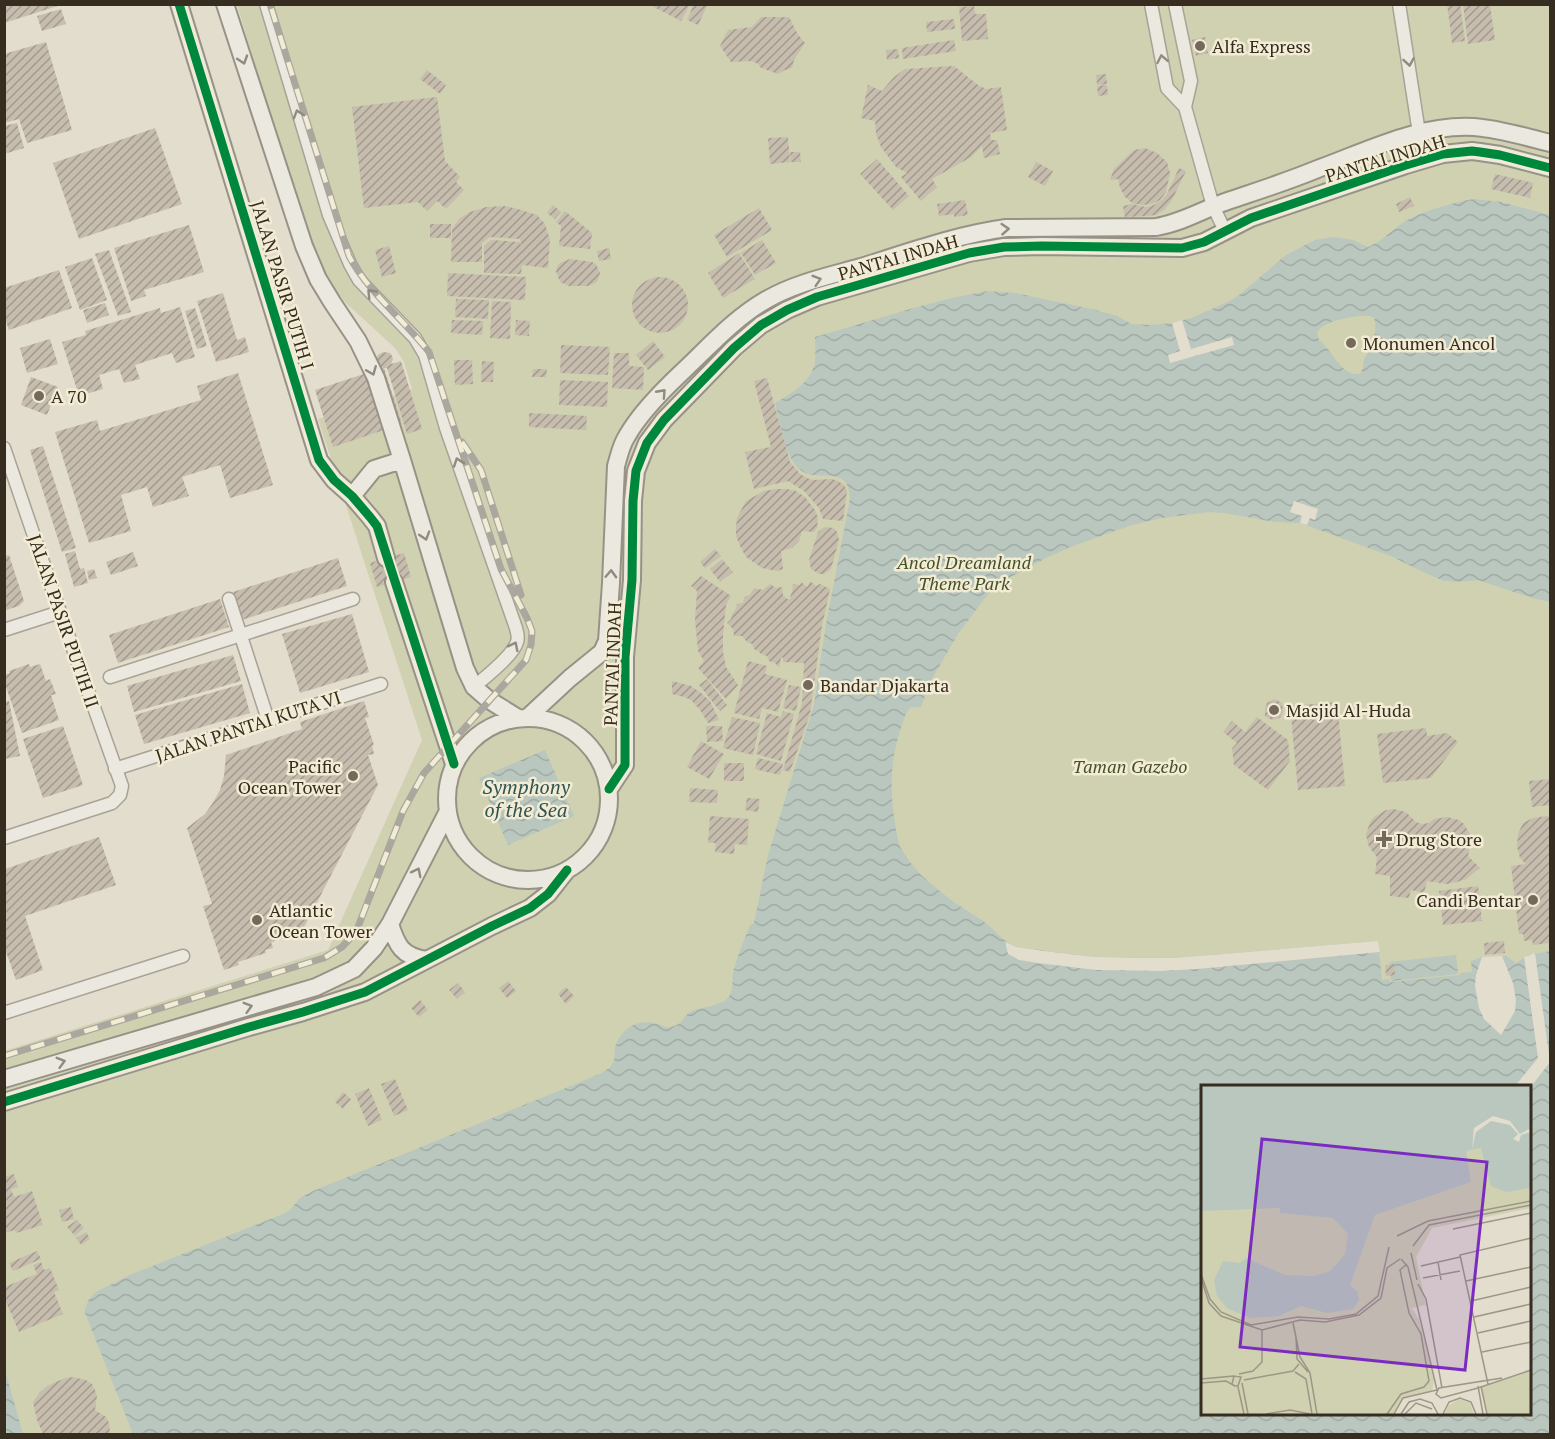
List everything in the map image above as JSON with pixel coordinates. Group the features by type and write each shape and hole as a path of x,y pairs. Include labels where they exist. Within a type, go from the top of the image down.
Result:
{"street":[{"name":"JALAN PASIR PUTIH I","path":"179,4 319,460 334,480 352,496 377,526 386,558"},
{"name":"JALAN PASIR PUTIH I","path":"225,4 304,246 318,279 368,358 376,378 465,668 474,687 489,700 523,718"},
{"path":"266,4 329,215 359,280 415,338 425,355 446,428 516,628 517,645 474,687"},
{"path":"1151,4 1167,88 1185,107 1213,206 1225,231"},
{"path":"1175,4 1191,81 1185,107"},
{"path":"1399,4 1425,160"},
{"path":"1472,151 1474,127"},
{"name":"PANTAI INDAH","path":"523,718 602,652 607,641 616,466 626,437 642,414 730,325 767,300 798,286 941,242 1006,228 1156,227 1178,222 1213,206 1309,173 1398,138 1419,133 1474,127 1551,143"},
{"name":"PANTAI INDAH","path":"609,789 625,765 625,657 632,580 633,501 636,471 647,443 664,420 734,348 761,325 817,297 969,254 1004,248 1042,246 1182,248 1204,242 1251,219 1443,154 1472,151 1500,155 1551,168"},
{"name":"JALAN PASIR PUTIH II","path":"4,448 10,480 122,786 120,795 112,802 4,838"},
{"path":"352,496 374,469 402,460"},
{"path":"394,582 454,764"},
{"path":"229,599 268,720"},
{"path":"110,677 353,599"},
{"path":"4,630 60,612"},
{"name":"JALAN PANTAI KUTA VI","path":"115,769 381,684"},
{"path":"523,718 552,720 573,731 591,746 603,766 609,789 609,808 596,844 583,859 567,870 547,878 525,880 503,876 483,867 466,853 454,834 447,813 446,788 454,764 466,746 482,731 501,721 523,718"},
{"path":"4,1079 316,987 354,969 374,948 390,924 447,813"},
{"path":"4,1102 365,992 530,908 548,894 567,870"},
{"path":"390,924 394,937 404,952 409,956 426,960"},
{"path":"4,1013 183,956"}],"green space":[{"name":"Ancol Dreamland Theme Park","path":"237,5 1550,5 1550,1434 5,1434 4,1051 328,950 422,740 318,419 412,389 404,362 395,348 346,303 331,285 305,229"}],"water":[{"path":"1474,199 1501,202 1550,215 1550,602 1478,580 1444,581 1393,557 1300,523 1275,522 1209,512 1162,518 1132,525 1048,557 994,586 958,634 930,682 921,707 911,707 906,714 897,742 892,770 893,811 900,847 921,875 951,900 986,923 1003,939 1016,947 1095,957 1175,958 1378,941 1382,980 1389,979 1390,982 1472,972 1471,961 1482,957 1506,956 1516,963 1528,955 1550,951 1550,1434 133,1434 85,1313 89,1299 96,1292 130,1275 283,1214 290,1210 300,1198 313,1191 600,1074 613,1063 617,1042 631,1026 647,1022 671,1027 678,1024 692,1011 720,1003 729,996 736,961 750,925 754,923 768,855 814,705 826,624 850,499 848,487 838,477 806,473 793,462 786,447 775,403 800,387 809,376 815,362 815,337 917,307 988,291 1015,293 1092,309 1117,316 1132,324 1172,323 1191,318 1230,301 1286,255 1315,240 1333,237 1353,240 1368,247 1411,218 1450,204","holes":["1370,316 1374,318 1375,326 1372,344 1364,359 1360,374 1353,374 1342,367 1319,340 1317,332 1330,322"]},
{"name":"Symphony of the Sea","path":"545,750 574,816 508,845 479,778"},
{"path":"1456,955 1458,974 1391,981 1389,962"},
{"path":"5,1370 23,1434 5,1434"}],"pier":[{"path":"1182,320 1191,349 1232,337 1234,345 1170,363 1168,355 1180,351 1172,323"},
{"path":"1294,501 1318,509 1315,520 1310,518 1307,525 1300,523 1302,516 1290,512"},
{"path":"1378,941 1380,952 1161,971 1096,970 1019,960 1008,954 1006,946 1006,942 1016,947 1095,957 1175,958"},
{"path":"1535,953 1550,1062 1531,1087 1516,1085 1538,1058 1524,957"},
{"path":"1502,956 1513,983 1516,1000 1515,1011 1501,1035 1484,1019 1479,1008 1475,986 1482,957"}],"building":[{"path":"4,4 61,4 61,5 4,23"},
{"path":"648,4 690,4 681,21"},
{"path":"694,4 708,4 698,25 687,20"},
{"path":"1447,4 1460,4 1465,41 1452,43"},
{"path":"1463,4 1490,4 1495,40 1468,44"},
{"path":"974,6 975,14 986,14 988,39 962,41 959,7"},
{"path":"61,9 66,24 42,31 37,16"},
{"path":"761,17 789,17 805,43 794,60 792,68 778,74 761,68 752,61 731,62 720,46 728,30 752,27"},
{"path":"954,19 955,29 927,32 926,22"},
{"name":"Alfa Express","path":"1205,37 1208,53 1196,56 1192,40"},
{"path":"954,40 956,51 903,59 902,48"},
{"path":"46,42 72,130 27,143 19,119 4,123 4,54"},
{"path":"898,49 899,58 887,60 886,50"},
{"path":"954,66 986,89 1001,87 1007,130 990,133 991,140 997,140 1000,154 984,158 982,146 971,157 932,179 937,187 921,201 901,177 907,173 896,167 881,147 876,134 875,121 861,118 868,85 882,91 894,77 905,69"},
{"path":"427,70 446,85 440,94 420,79"},
{"path":"1106,74 1107,84 1097,85 1096,75"},
{"path":"1107,85 1108,95 1098,96 1097,86"},
{"path":"437,97 445,161 460,177 456,182 464,190 446,209 437,201 427,211 418,202 364,208 352,107"},
{"path":"17,123 24,148 4,154 4,126"},
{"path":"155,128 182,204 79,239 53,163"},
{"path":"788,137 790,162 770,164 768,138"},
{"path":"1145,148 1157,153 1167,162 1170,173 1166,192 1160,200 1142,205 1132,203 1125,197 1118,179 1110,180 1114,169 1134,150"},
{"path":"790,152 800,152 801,162 791,162"},
{"path":"877,159 909,196 893,210 860,174"},
{"path":"1036,162 1053,171 1045,186 1028,177"},
{"path":"1179,168 1186,171 1172,200 1164,210 1156,215 1125,217 1123,206 1132,204 1146,207 1162,200"},
{"path":"1495,174 1533,183 1530,198 1491,189"},
{"path":"1410,197 1414,206 1399,212 1396,204"},
{"path":"965,200 968,215 939,216 937,204"},
{"path":"553,205 561,212 555,219 547,213"},
{"path":"504,206 537,215 545,224 550,240 548,268 522,265 521,274 484,273 484,246 491,240 520,242 523,251 520,239 490,237 482,243 482,262 451,262 452,229 460,218 486,207"},
{"path":"759,208 772,230 727,257 714,235"},
{"path":"565,211 592,233 590,249 559,246 561,226 556,222"},
{"path":"430,224 451,224 451,238 430,238"},
{"path":"189,225 204,272 144,290 146,296 131,301 114,248"},
{"path":"762,240 776,263 755,275 741,253"},
{"path":"389,246 396,273 382,277 375,250"},
{"path":"609,248 611,259 599,261 597,251"},
{"path":"109,250 131,312 118,316 95,254"},
{"path":"739,253 755,279 723,298 708,273"},
{"path":"92,258 107,300 80,310 65,267"},
{"path":"570,259 596,264 600,273 597,282 588,286 569,286 560,282 556,272 557,267 560,263"},
{"path":"59,270 72,308 9,330 4,316 4,288"},
{"path":"448,273 526,277 525,300 447,296"},
{"path":"654,277 666,277 680,285 688,299 686,316 680,325 666,333 654,333 637,321 632,311 632,299 644,282"},
{"path":"223,293 237,340 245,337 249,352 216,362 197,301"},
{"path":"456,299 489,300 488,319 455,317"},
{"path":"492,301 511,302 510,339 490,338"},
{"path":"105,303 109,315 87,323 83,310"},
{"path":"180,307 195,357 176,363 172,353 135,365 140,379 124,383 119,369 99,375 103,389 79,396 62,342 86,335 85,331 160,308 161,313"},
{"path":"195,308 207,346 197,349 185,311"},
{"path":"452,320 483,321 482,335 451,333"},
{"path":"516,320 530,321 529,336 515,335"},
{"path":"50,339 58,364 27,373 20,348"},
{"path":"653,341 665,357 648,370 636,355"},
{"path":"561,345 610,347 608,375 560,373"},
{"path":"383,352 390,353 393,359 391,364 401,361 422,429 407,434 387,368 384,368 402,424 333,447 315,390 382,368 376,361 378,355"},
{"path":"614,353 629,353 629,366 644,367 643,390 612,388"},
{"path":"454,360 472,360 473,384 455,385"},
{"path":"482,361 494,362 493,382 481,382"},
{"path":"533,369 547,369 546,377 532,377"},
{"path":"238,373 273,485 230,498 220,465 182,477 189,496 153,507 147,487 121,495 131,531 89,543 55,432 97,420 100,431 201,400 197,386"},
{"name":"A 70","path":"31,377 58,387 47,415 21,405"},
{"path":"767,378 790,462 800,474 807,478 832,479 844,485 847,491 843,521 823,519 819,508 804,491 788,481 754,489 745,452 771,447 754,381"},
{"path":"560,380 608,382 607,407 559,405"},
{"path":"529,413 587,416 586,430 529,427"},
{"path":"43,446 76,548 62,552 30,450"},
{"path":"776,489 796,491 805,497 818,518 814,532 802,531 799,541 792,548 781,551 783,569 777,571 762,568 746,557 736,536 737,518 746,501 764,491"},
{"path":"825,527 834,528 839,540 831,569 824,574 819,574 811,569 809,560 818,532"},
{"path":"715,549 721,556 705,568 700,562"},
{"path":"75,551 80,569 84,568 88,583 74,587 65,554"},
{"path":"133,552 138,566 111,575 106,562"},
{"path":"404,553 411,577 377,587 370,563"},
{"path":"9,555 24,601 19,606 4,610 4,556"},
{"path":"338,558 347,586 242,620 233,592"},
{"path":"722,559 733,572 720,582 710,569"},
{"path":"94,569 97,578 89,580 87,571"},
{"path":"701,576 731,596 726,605 723,652 726,667 738,685 726,699 698,668 704,661 698,651 695,620 697,591 691,586"},
{"name":"Bandar Djakarta","path":"810,581 816,586 820,584 830,589 822,626 810,714 790,772 783,770 802,703 804,663 783,662 783,657 779,668 775,663 769,661 767,656 755,650 752,644 742,636 734,636 733,629 727,623 737,604 743,603 744,598 750,595 754,588 763,590 770,584 776,588 782,587 783,595 791,599 793,584 800,585 801,582 807,587"},
{"path":"220,599 229,627 118,663 109,635"},
{"path":"352,614 369,672 300,693 282,634"},
{"path":"233,655 241,681 134,712 127,686"},
{"path":"748,661 767,666 765,674 787,680 778,712 762,708 759,719 734,713"},
{"path":"29,664 30,667 40,664 46,681 50,679 56,694 51,695 59,720 22,733 4,675"},
{"path":"707,679 727,705 720,711 699,685"},
{"path":"672,681 691,686 701,693 710,701 719,720 708,723 691,700 672,694"},
{"path":"242,684 250,713 144,744 135,715"},
{"path":"789,685 801,687 796,711 783,708"},
{"name":"Masjid Al-Huda","path":"1275,699 1282,703 1283,712 1280,718 1272,720 1265,716 1265,709 1267,703"},
{"path":"9,701 20,756 4,759 4,702"},
{"path":"364,701 369,717 365,718 374,745 372,746 374,754 368,755 378,785 301,933 271,942 273,948 265,950 266,953 238,962 239,965 224,970 203,906 212,904 187,828 205,814 220,790 226,755 302,729 300,722"},
{"path":"1337,702 1345,786 1298,790 1290,706"},
{"path":"783,711 794,714 781,761 756,754 767,713 781,717"},
{"path":"732,717 760,723 753,755 723,748"},
{"path":"1257,717 1288,740 1290,761 1268,790 1234,765 1232,748 1237,743 1223,732 1232,721 1245,732"},
{"path":"63,726 83,785 43,798 23,739"},
{"path":"706,726 722,726 723,741 707,742"},
{"path":"1426,728 1427,736 1447,733 1458,742 1431,778 1383,783 1377,734"},
{"path":"701,741 724,754 709,779 687,767"},
{"path":"758,758 783,764 780,775 755,769"},
{"path":"724,763 744,763 744,781 724,781"},
{"path":"1550,779 1550,805 1532,807 1529,781"},
{"path":"690,788 718,790 717,803 689,802"},
{"path":"747,798 760,799 758,812 745,810"},
{"path":"1393,809 1406,812 1416,822 1422,824 1447,817 1459,820 1471,836 1468,856 1480,868 1466,879 1457,882 1447,884 1427,881 1424,893 1411,890 1409,898 1390,896 1390,876 1375,874 1377,857 1369,847 1366,835 1374,817"},
{"path":"710,816 749,819 747,845 735,844 734,854 715,852 716,843 708,843"},
{"name":"Candi Bentar","path":"1550,817 1550,943 1533,945 1532,940 1524,941 1523,934 1519,934 1511,866 1526,864 1520,858 1517,847 1518,834 1523,823 1533,818"},
{"path":"99,837 116,885 25,916 43,970 16,980 5,949 5,869"},
{"path":"1478,886 1482,921 1443,925 1439,891"},
{"path":"1504,941 1505,953 1485,955 1484,943"},
{"path":"1394,964 1395,975 1386,976 1385,965"},
{"path":"508,981 516,991 507,998 499,988"},
{"path":"458,983 465,992 457,999 449,990"},
{"path":"566,987 574,996 566,1004 558,994"},
{"path":"420,1000 428,1010 419,1017 411,1008"},
{"path":"395,1079 408,1110 394,1116 381,1084"},
{"path":"369,1088 382,1120 368,1126 355,1094"},
{"path":"343,1092 351,1099 343,1109 335,1102"},
{"path":"14,1174 18,1187 11,1189 14,1197 32,1191 43,1225 16,1233 15,1230 4,1233 4,1177"},
{"path":"71,1207 74,1219 62,1222 59,1210"},
{"path":"77,1220 84,1228 75,1236 67,1227"},
{"path":"86,1232 90,1239 81,1245 76,1238"},
{"path":"37,1251 41,1259 13,1271 9,1263"},
{"path":"41,1262 44,1270 50,1268 59,1290 54,1292 63,1314 19,1332 4,1297 4,1287 37,1274 33,1265"},
{"path":"73,1377 92,1384 97,1396 95,1410 106,1417 110,1434 43,1434 33,1402 47,1386"}],"tunnel":[{"path":"386,558 394,582"}],"railway":[{"path":"4,1056 324,958 342,947 356,932 403,811 424,773 526,660 531,645 532,631 501,569 429,352 376,294 349,256 270,4"},
{"path":"462,442 481,470 521,595"}],"cycle path":[{"path":"179,4 319,460 334,480 352,496 377,526 454,764"},
{"path":"609,789 625,765 625,657 632,580 633,501 636,471 647,443 664,420 734,348 761,325 817,297 969,253 1004,247 1042,246 1182,248 1204,242 1251,218 1443,154 1480,152 1550,168"},
{"path":"4,1102 365,992 530,908 548,894 567,870"}],"place":[{"name":"Alfa Express","path":"1200,46"},
{"name":"Monumen Ancol","path":"1351,343"},
{"name":"A 70","path":"39,396"},
{"name":"Bandar Djakarta","path":"808,685"},
{"name":"Masjid Al-Huda","path":"1274,710"},
{"name":"Pacific Ocean Tower","path":"353,776"},
{"name":"Drug Store","path":"1384,839"},
{"name":"Candi Bentar","path":"1533,900"},
{"name":"Atlantic Ocean Tower","path":"257,920"}],"park label":[{"name":"Taman Gazebo","path":"1130,766"}]}
